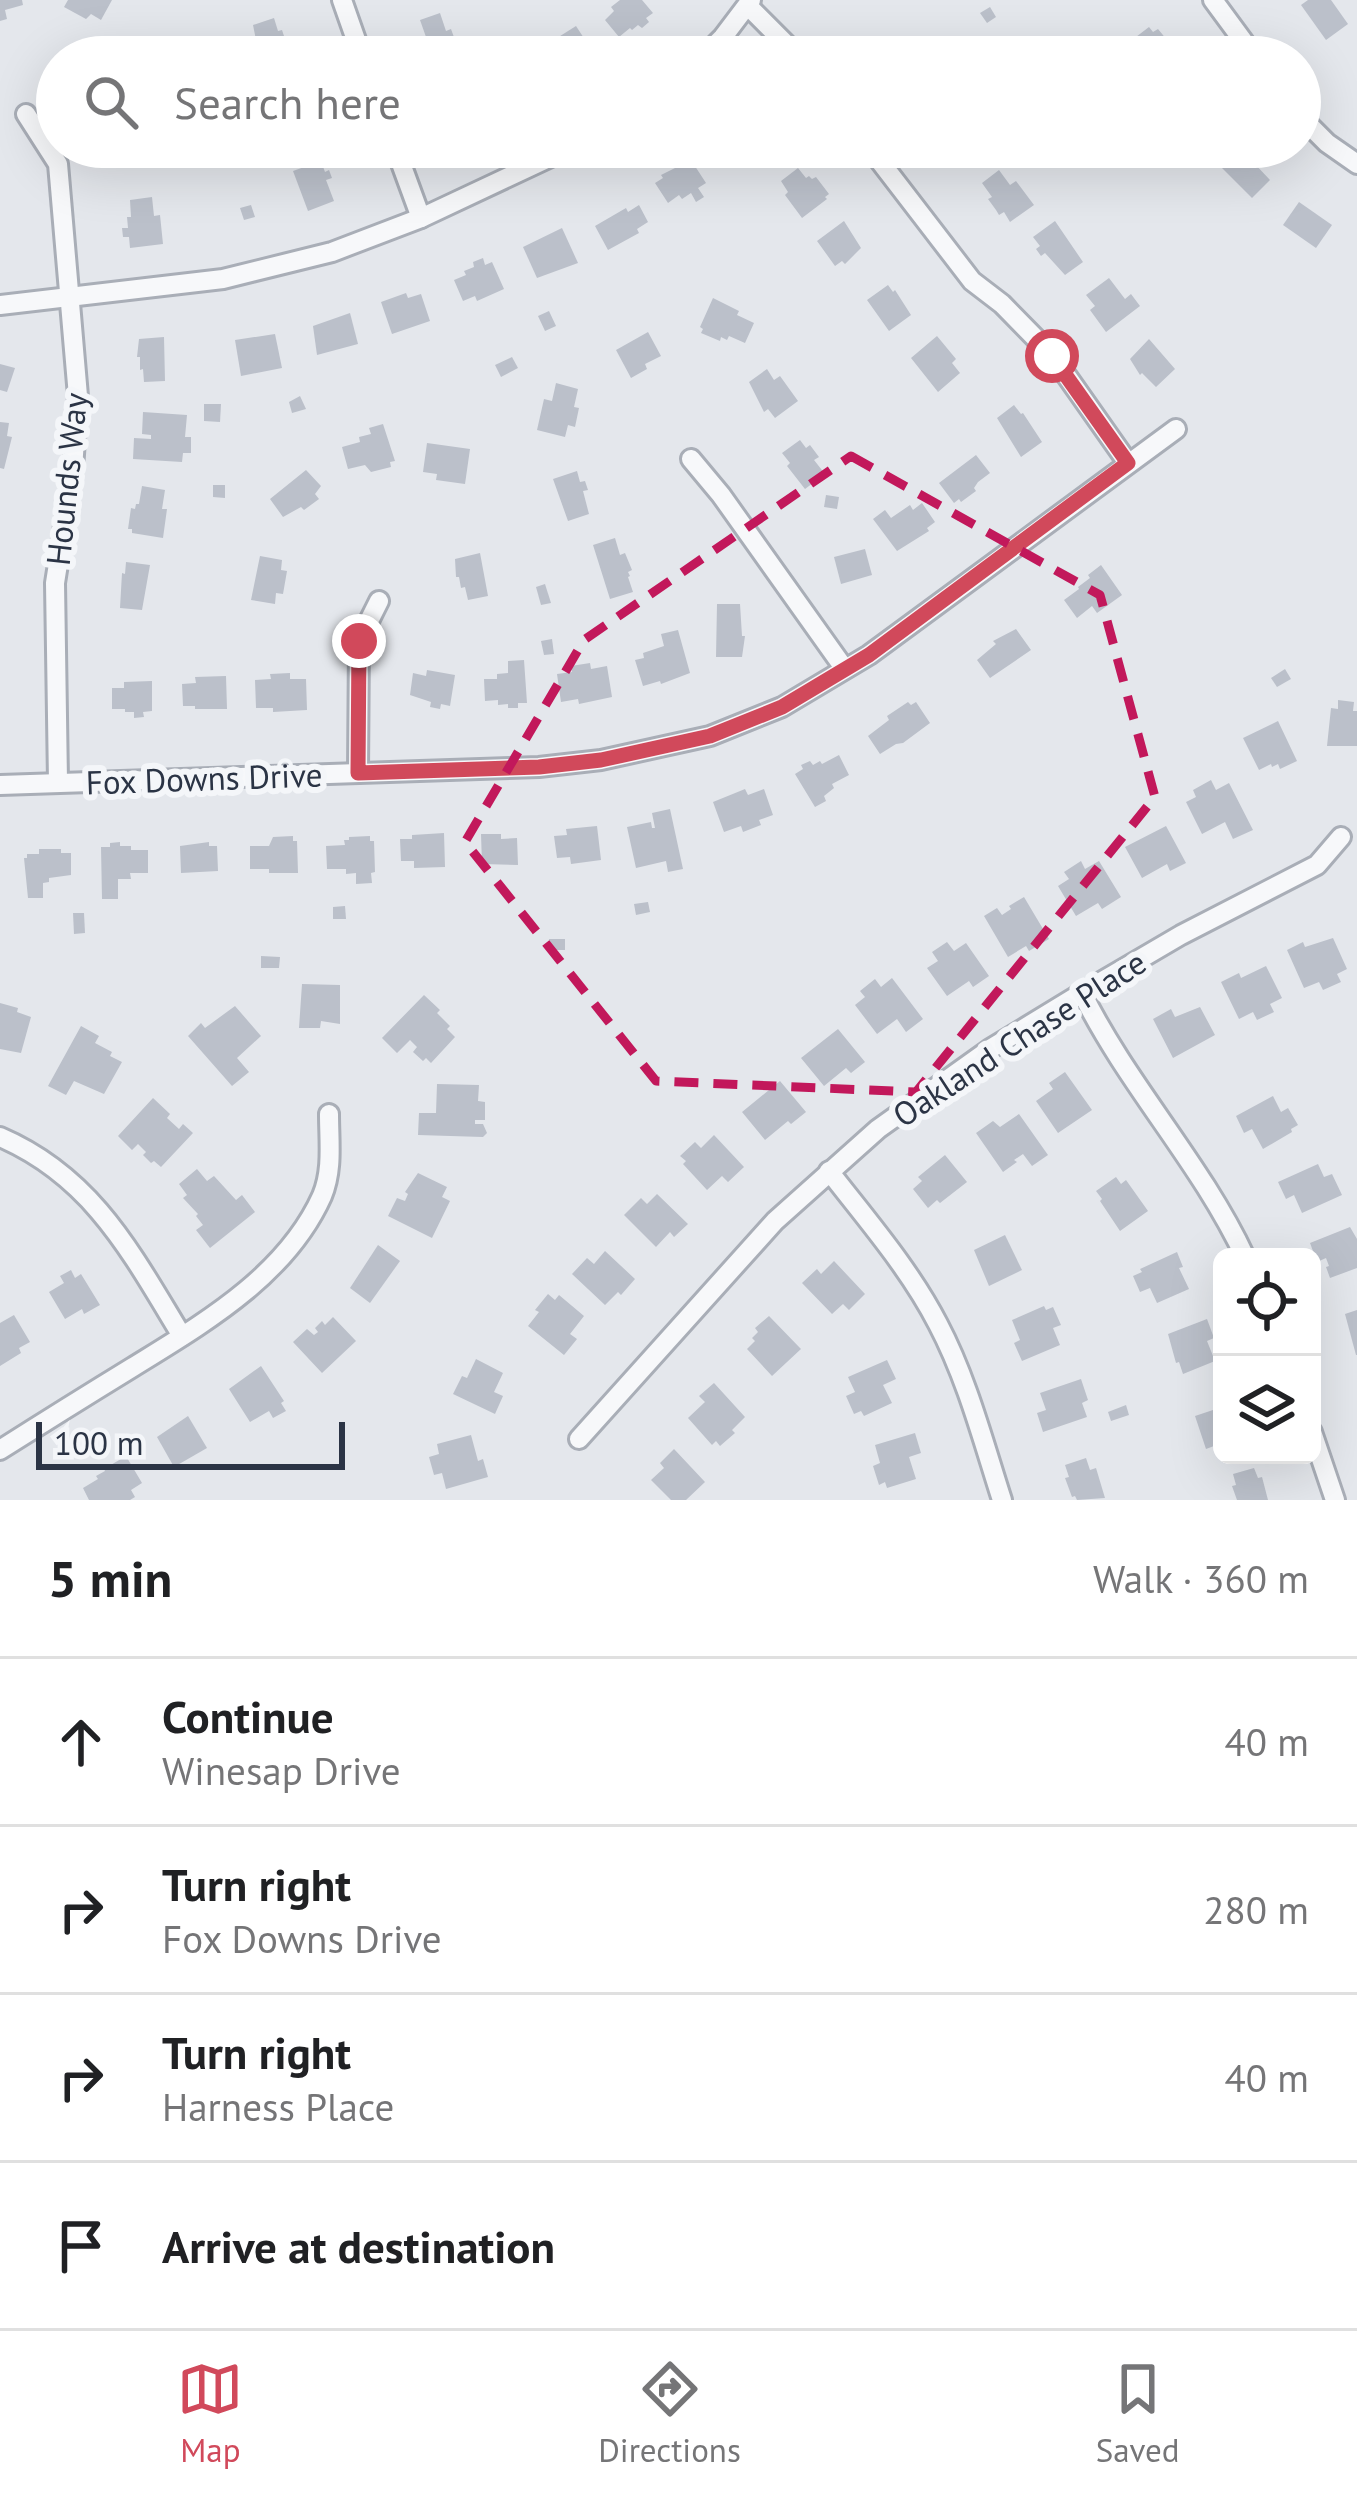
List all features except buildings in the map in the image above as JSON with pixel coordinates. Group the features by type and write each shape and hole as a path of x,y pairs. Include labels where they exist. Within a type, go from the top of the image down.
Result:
{"street":[{"path":"342,0 355,36"},
{"path":"1213,0 1240,36"},
{"path":"724,36 749,3 780,36"},
{"name":"Hounds Way","path":"26,114 36,130"},
{"path":"1321,137 1357,164"},
{"name":"Hounds Way","path":"58,168 78,396 56,583 58,782"},
{"path":"403,168 422,218"},
{"path":"0,305 223,279 332,252 422,218 528,168"},
{"path":"885,168 972,281 1002,304 1052,356 1128,463"},
{"name":"Fox Downs Drive","path":"0,785 539,767 710,736 782,707 869,655 1176,429"},
{"path":"691,459 844,668"},
{"path":"358,773 359,641 379,601"},
{"name":"Oakland Chase Place","path":"579,1439 775,1221 933,1088 1181,935 1317,865 1341,837"},
{"path":"1082,993 1101,1032 1209,1191 1240,1248"},
{"path":"0,1450 182,1336 251,1286 293,1242 327,1180 329,1114"},
{"path":"0,1137 63,1174 105,1214 182,1336"},
{"path":"829,1171 911,1279 936,1320 962,1377 1002,1500"},
{"path":"1321,1459 1335,1500"}],"highlighted area":[{"path":"851,456 1100,595 1155,797 916,1092 656,1081 465,842 584,640"}],"route":[{"path":"359,641 358,773 539,767 601,760 710,736 782,707 869,655 1128,463 1052,356"}]}
